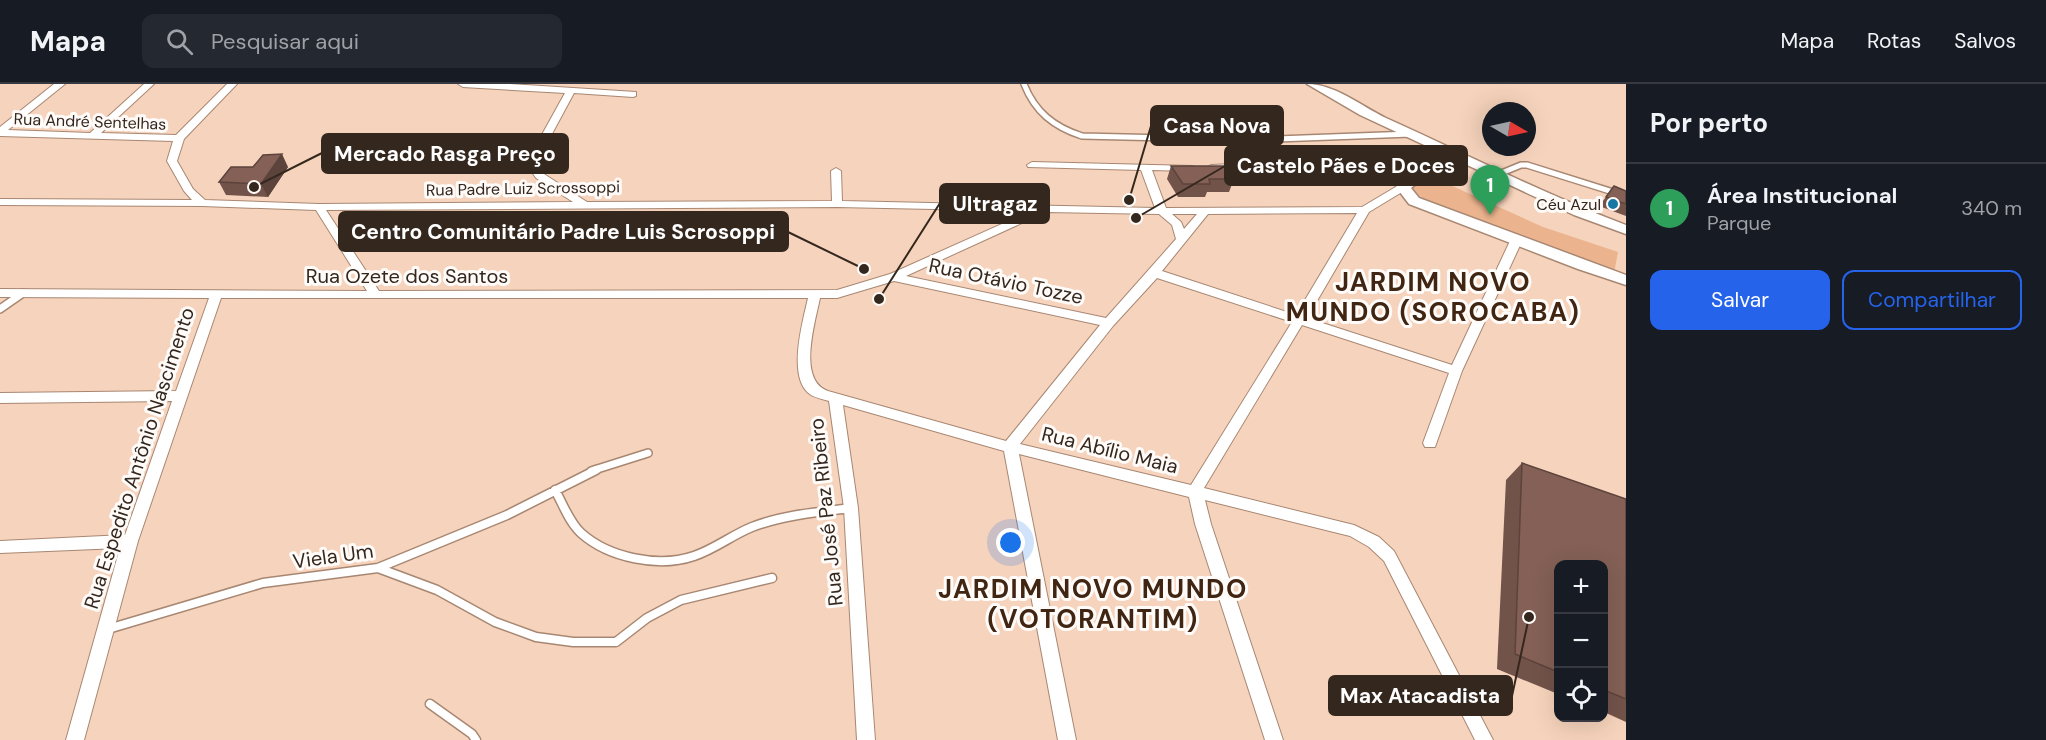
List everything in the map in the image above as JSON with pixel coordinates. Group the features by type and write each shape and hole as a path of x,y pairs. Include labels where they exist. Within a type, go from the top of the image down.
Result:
{"main road":[{"path":"1313,84 1364,112 1579,212 1626,230"},
{"path":"1427,140 1434,149 1435,161"},
{"path":"1485,168 1435,161 1403,187 1409,197 1425,206 1516,242 1626,280"}],"street":[{"path":"0,132 60,84"},
{"path":"92,136 149,84"},
{"path":"202,203 189,191 172,161 179,138 232,84"},
{"path":"463,84 633,94"},
{"path":"571,90 534,158 534,168 540,176 584,205"},
{"name":"Rua André Sentelhas","path":"0,132 179,138"},
{"path":"1032,165 1146,169 1418,159 1435,161"},
{"path":"1146,169 1162,211 1177,224 1182,240"},
{"path":"836,171 837,204"},
{"path":"1274,740 1203,524 1195,491 1297,320 1355,229 1364,210 1403,187"},
{"path":"1384,198 1425,206"},
{"name":"Rua Padre Luiz Scrossoppi","path":"0,202 202,203 319,207 837,204 1204,212 1364,210"},
{"path":"319,207 376,296"},
{"path":"980,208 988,225"},
{"path":"814,296 837,294 894,277 988,225 1046,209"},
{"path":"1318,211 1344,217 1355,229"},
{"path":"1067,740 1010,446 1109,322 1155,273 1192,224 1204,212"},
{"path":"1430,442 1456,371 1516,242"},
{"path":"1155,273 1456,371"},
{"name":"Rua Otávio Tozze","path":"894,277 1109,322"},
{"name":"Rua Ozete dos Santos","path":"0,293 814,296"},
{"name":"Rua Espedito Antônio Nascimento","path":"75,740 130,541 216,295"},
{"name":"Rua José Paz Ribeiro","path":"814,296 804,378 813,390 835,398 851,508 866,740"},
{"path":"0,398 179,396"},
{"name":"Rua Abílio Maia","path":"835,398 1010,446 1354,531 1374,542 1389,556 1484,740"},
{"path":"0,547 130,541"}],"lane":[{"path":"1024,84 1032,104 1048,121 1065,131 1082,136 1253,140 1413,134"},
{"path":"1499,174 1521,165 1527,165 1626,196"},
{"path":"0,309 23,293"},
{"name":"Viela Um","path":"105,630 263,584 304,576 351,573 378,568 507,515 589,472 648,453"},
{"path":"555,490 580,532 606,548 631,556 667,561 693,556 751,528 793,515 851,508"},
{"path":"378,568 437,590 495,622 536,637 573,642 616,642 647,618 681,600 772,578"},
{"path":"430,704 472,734 476,740"}],"shaded area":[{"path":"1428,175 1543,227 1618,252 1614,273 1431,204 1410,189"}],"building":[{"path":"282,154 261,184 219,182 231,167 253,167 263,155"},
{"path":"1171,166 1227,166 1234,179 1209,179 1210,184 1183,184"},
{"path":"1614,186 1626,191 1626,204 1606,197"},
{"path":"1522,463 1626,499 1626,699 1608,692 1608,560 1554,560 1554,670 1515,654"}],"place":[{"name":"Mercado Rasga Preço","path":"254,187"},
{"name":"Casa Nova","path":"1129,200"},
{"name":"Céu Azul","path":"1613,204"},
{"name":"Área Institucional","path":"1490,215"},
{"name":"Castelo Pães e Doces","path":"1136,218"},
{"name":"Centro Comunitário Padre Luis Scrosoppi","path":"864,269"},
{"name":"Ultragaz","path":"879,299"},
{"name":"Max Atacadista","path":"1529,617"}],"district":[{"name":"JARDIM NOVO MUNDO (SOROCABA)","path":"1433,296"},
{"name":"JARDIM NOVO MUNDO (VOTORANTIM)","path":"1093,604"}]}
